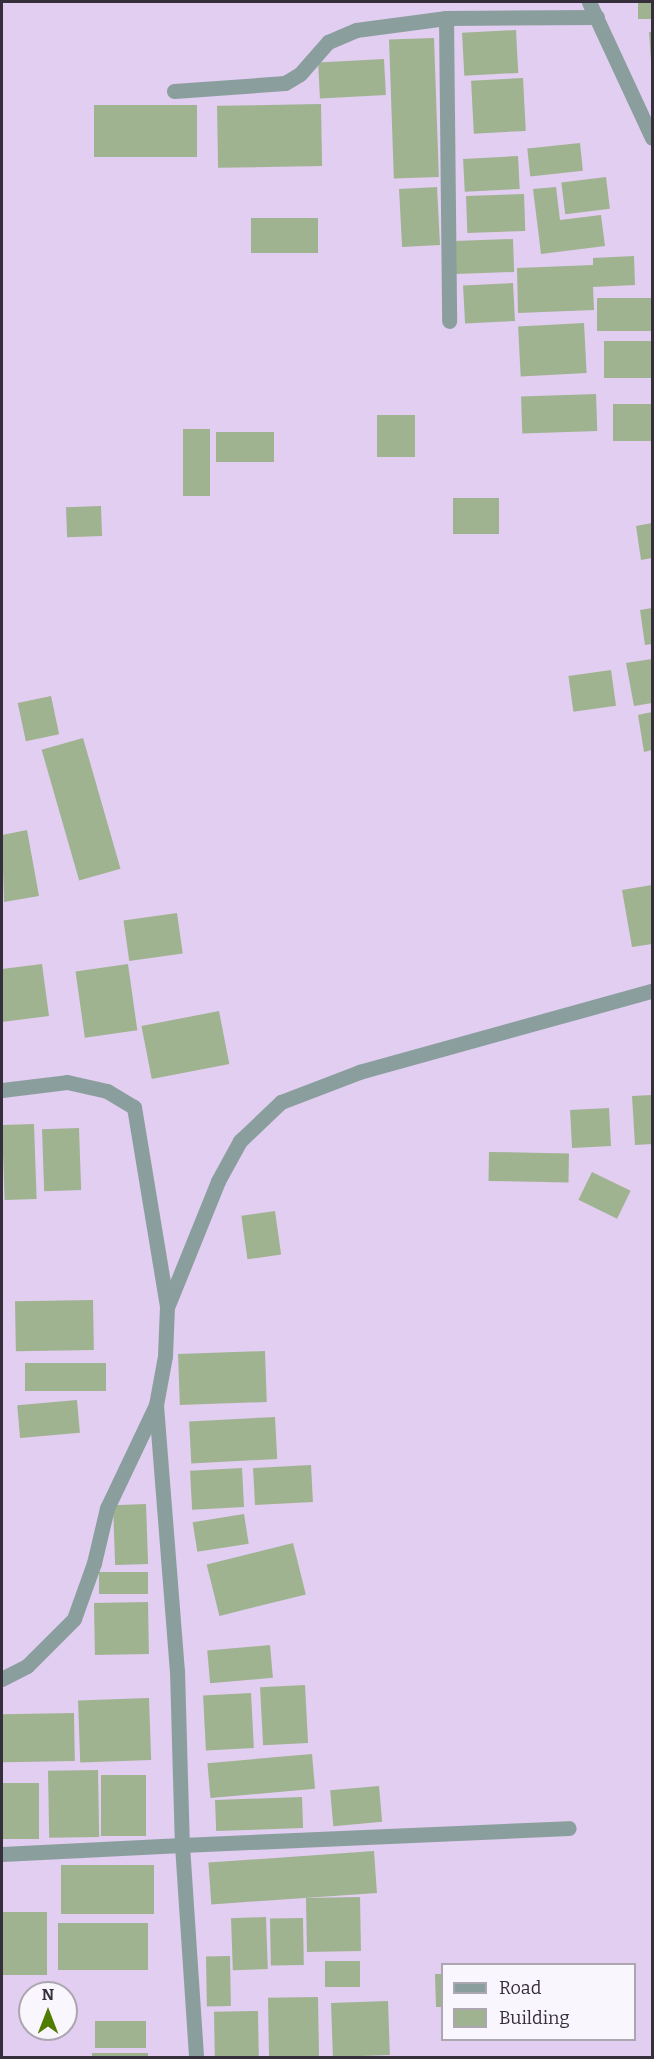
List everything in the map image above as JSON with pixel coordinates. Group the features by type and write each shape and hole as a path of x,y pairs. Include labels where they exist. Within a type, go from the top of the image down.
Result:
{"street":[{"path":"589,2 652,138"},
{"path":"174,91 285,83 300,74 328,42 356,30 446,18 597,17"},
{"path":"446,18 449,321"},
{"path":"167,1306 218,1181 240,1140 281,1102 359,1072 652,991"},
{"path":"2,1090 67,1082 107,1091 134,1107 167,1306 165,1356 156,1405 177,1670 182,1845 196,2058"},
{"path":"2,1679 27,1666 74,1619 94,1563 107,1508 156,1405"},
{"path":"2,1854 569,1828"}],"building":[{"path":"638,2 652,2 652,19 638,19"},
{"path":"516,30 518,73 464,76 462,33"},
{"path":"649,32 652,32 652,61 651,61"},
{"path":"434,38 439,177 394,178 389,40"},
{"path":"384,59 386,95 320,98 318,62"},
{"path":"523,78 526,131 474,134 471,81"},
{"path":"321,104 322,166 218,168 217,106"},
{"path":"94,105 197,105 197,157 94,157"},
{"path":"580,143 583,171 530,176 527,149"},
{"path":"518,156 520,189 465,192 463,159"},
{"path":"606,177 610,209 565,214 561,182"},
{"path":"437,187 440,245 402,247 399,189"},
{"path":"556,187 560,220 601,215 605,246 541,254 533,189"},
{"path":"524,194 525,231 467,233 466,196"},
{"path":"251,218 318,218 318,253 251,253"},
{"path":"513,239 514,272 455,274 454,241"},
{"path":"634,256 635,285 593,287 594,310 518,313 517,268 593,265 593,258"},
{"path":"513,283 515,321 465,324 463,286"},
{"path":"597,298 652,298 652,331 597,331"},
{"path":"584,323 587,373 521,376 518,326"},
{"path":"604,341 652,341 652,378 604,378"},
{"path":"596,394 597,431 522,434 521,397"},
{"path":"613,404 652,404 652,441 613,441"},
{"path":"377,415 415,415 415,457 377,457"},
{"path":"183,429 210,429 210,496 183,496"},
{"path":"216,432 274,432 274,462 216,462"},
{"path":"453,498 499,498 499,534 453,534"},
{"path":"101,506 102,536 67,537 66,507"},
{"path":"652,523 652,558 641,560 636,526"},
{"path":"652,608 652,644 645,645 640,610"},
{"path":"652,659 652,703 634,706 626,663"},
{"path":"611,670 616,706 573,712 568,676"},
{"path":"51,696 59,734 26,741 18,703"},
{"path":"652,712 652,750 644,752 638,715"},
{"path":"83,738 120,869 79,881 42,750"},
{"path":"27,830 39,896 4,902 2,835"},
{"path":"652,885 652,944 632,947 622,890"},
{"path":"177,913 183,954 129,961 124,921"},
{"path":"42,964 49,1016 2,1022 2,969"},
{"path":"128,964 137,1030 85,1038 76,971"},
{"path":"219,1011 229,1064 152,1079 141,1026"},
{"path":"652,1095 652,1144 635,1145 632,1096"},
{"path":"609,1108 611,1146 572,1148 570,1110"},
{"path":"34,1124 37,1199 5,1200 2,1125"},
{"path":"79,1128 81,1190 44,1191 42,1129"},
{"path":"489,1152 569,1153 568,1182 488,1181"},
{"path":"592,1172 631,1191 617,1219 578,1200"},
{"path":"275,1211 281,1255 247,1259 241,1216"},
{"path":"93,1300 94,1350 16,1351 15,1301"},
{"path":"265,1351 267,1402 180,1405 178,1354"},
{"path":"25,1363 106,1363 106,1391 25,1391"},
{"path":"77,1400 80,1433 20,1438 17,1405"},
{"path":"275,1417 277,1459 191,1463 189,1422"},
{"path":"311,1465 313,1502 255,1505 253,1468"},
{"path":"242,1468 244,1507 192,1510 190,1471"},
{"path":"146,1504 148,1564 115,1565 113,1505"},
{"path":"244,1514 249,1544 197,1552 193,1522"},
{"path":"293,1543 306,1594 219,1616 207,1565"},
{"path":"99,1572 148,1572 148,1594 99,1594"},
{"path":"148,1602 149,1654 95,1655 94,1603"},
{"path":"270,1645 273,1678 210,1683 207,1650"},
{"path":"305,1685 308,1743 263,1745 260,1687"},
{"path":"251,1693 254,1748 206,1750 203,1696"},
{"path":"149,1698 151,1760 80,1762 78,1700"},
{"path":"74,1713 75,1761 3,1762 2,1714"},
{"path":"312,1754 315,1789 210,1798 207,1763"},
{"path":"98,1770 99,1837 49,1838 48,1771"},
{"path":"101,1775 146,1775 146,1836 101,1836"},
{"path":"2,1783 39,1783 39,1839 2,1839"},
{"path":"379,1786 382,1822 333,1826 330,1790"},
{"path":"302,1797 303,1828 216,1831 215,1800"},
{"path":"374,1851 377,1893 211,1904 208,1863"},
{"path":"61,1865 154,1865 154,1914 61,1914"},
{"path":"360,1897 361,1951 307,1952 306,1898"},
{"path":"2,1912 47,1912 47,1975 2,1975"},
{"path":"266,1917 268,1969 233,1970 231,1918"},
{"path":"303,1918 304,1965 271,1966 270,1919"},
{"path":"58,1923 148,1923 148,1970 58,1970"},
{"path":"206,1956 230,1956 231,2006 207,2006"},
{"path":"325,1961 360,1961 360,1987 325,1987"},
{"path":"435,1974 441,1974 441,2007 436,2007"},
{"path":"318,1997 319,2058 269,2058 268,1998"},
{"path":"388,2001 390,2055 333,2057 331,2003"},
{"path":"258,2011 259,2058 215,2058 214,2012"},
{"path":"95,2021 146,2021 146,2048 95,2048"},
{"path":"92,2053 148,2053 148,2058 92,2058"}]}
